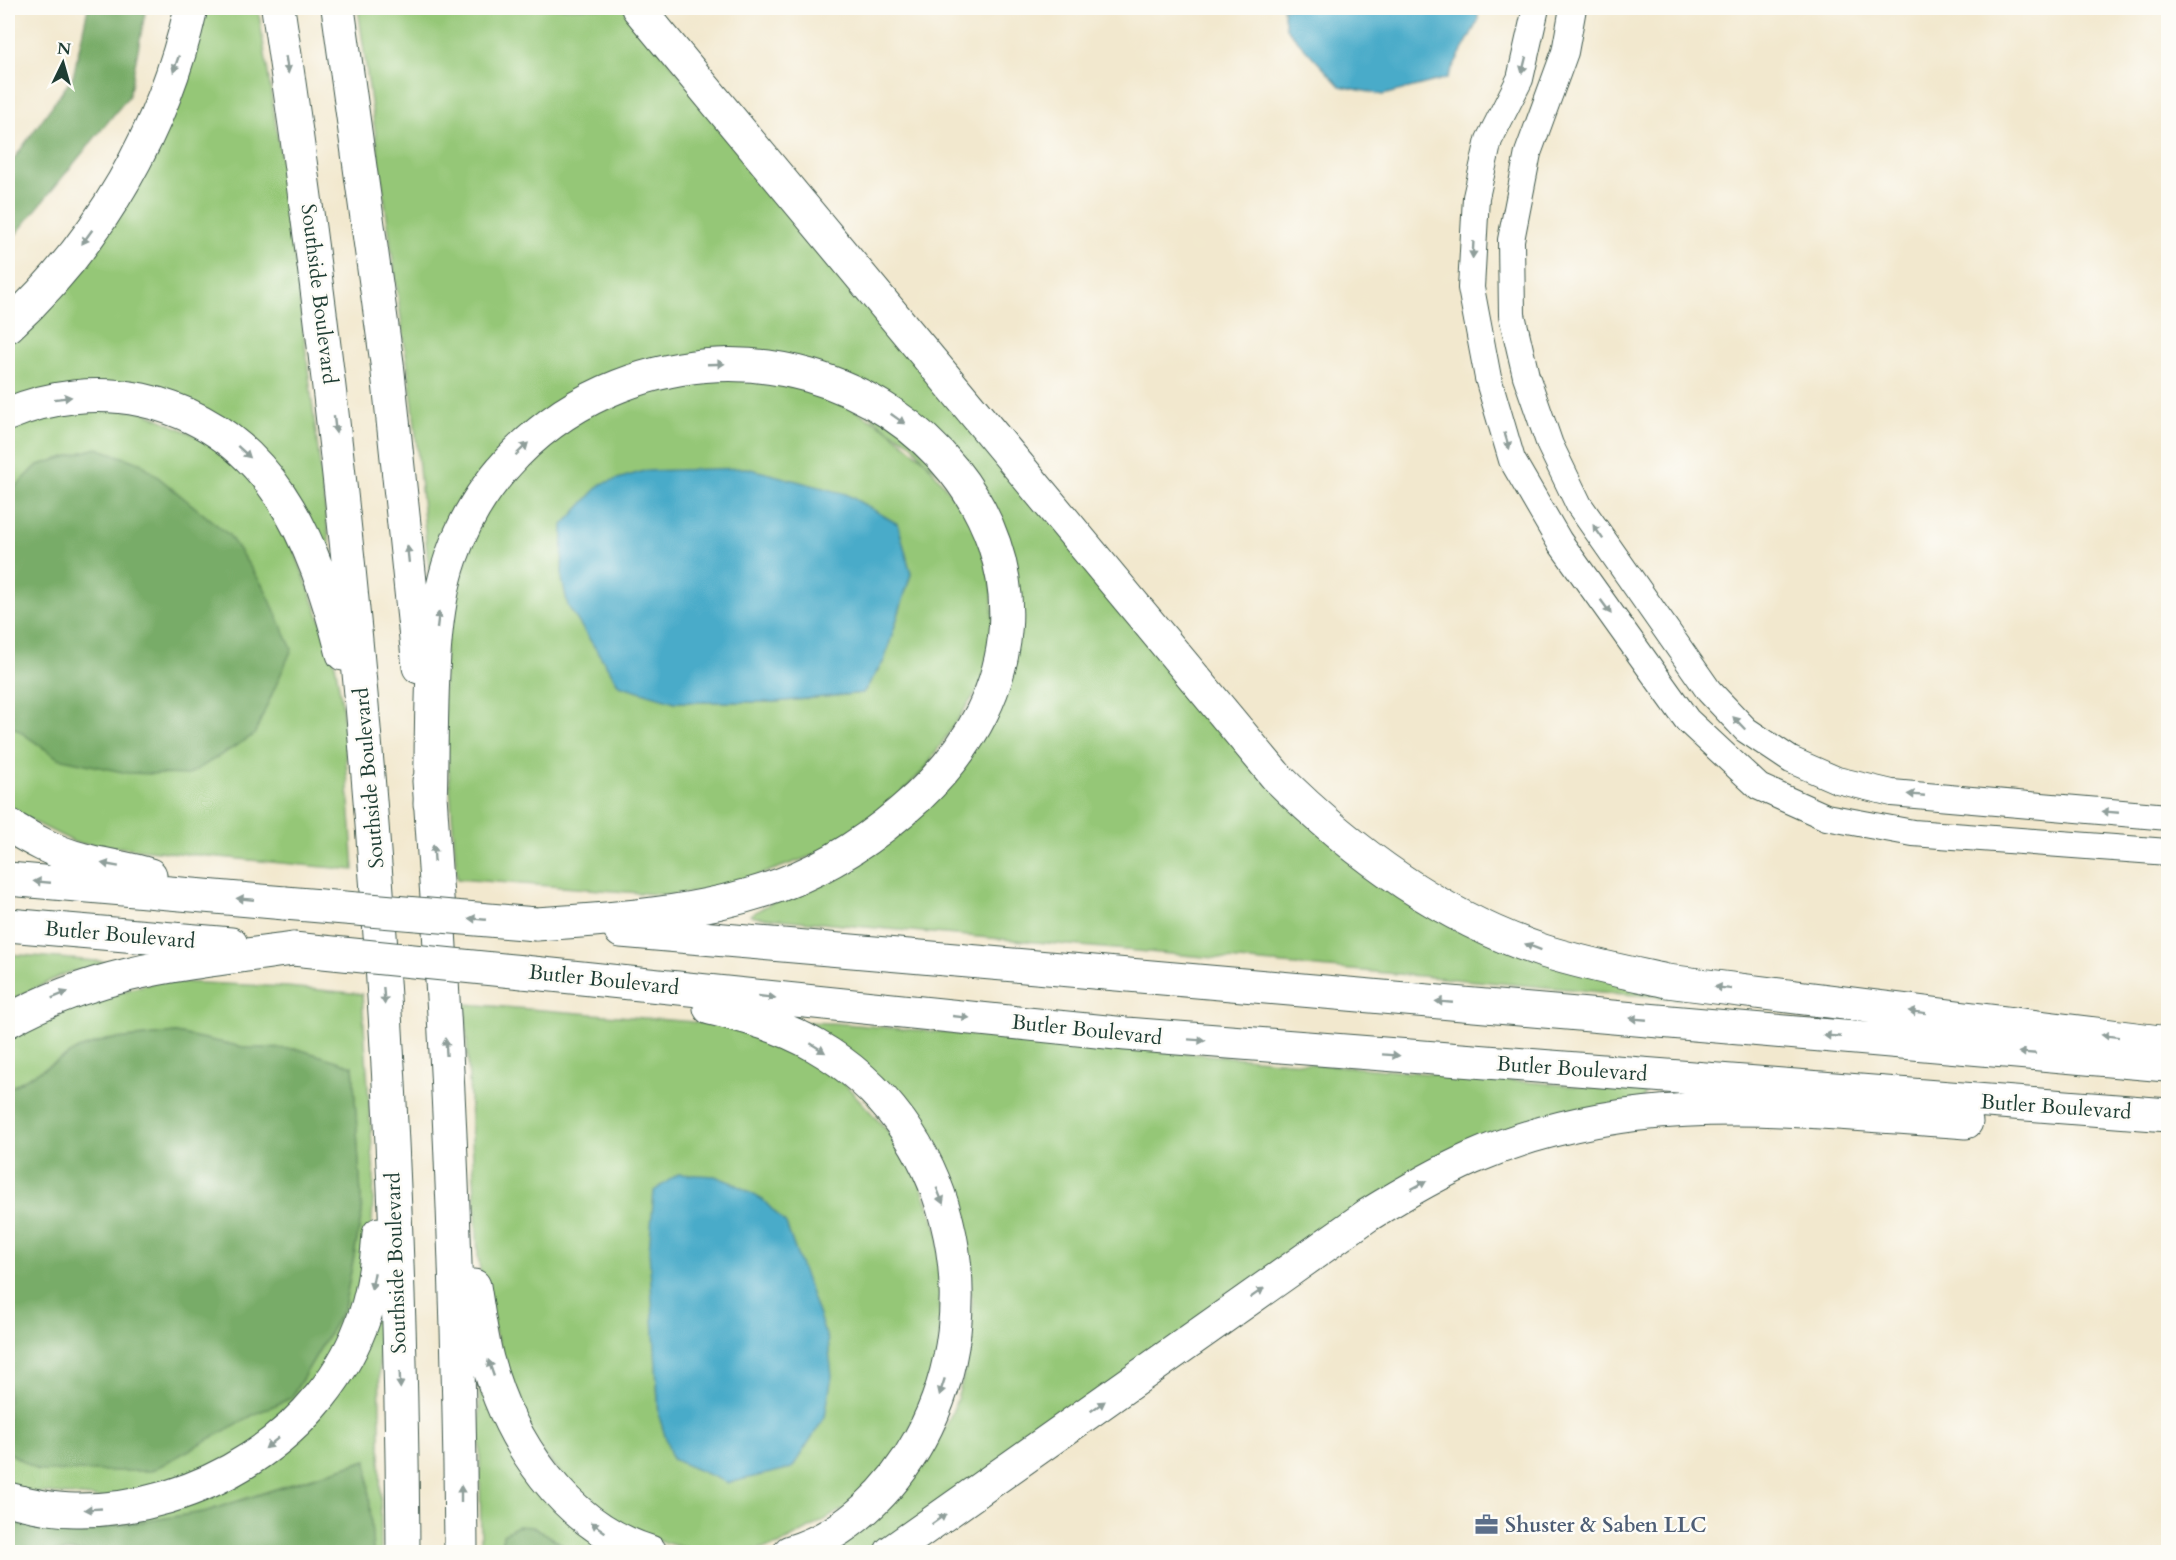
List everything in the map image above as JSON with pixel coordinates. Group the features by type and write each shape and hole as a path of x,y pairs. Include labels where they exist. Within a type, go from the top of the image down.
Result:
{"highway":[{"path":"8,326 72,257 118,190 156,117 184,41 191,8"},
{"name":"Southside Boulevard","path":"278,8 314,249 336,432 372,803 390,1098 401,1394 403,1552"},
{"path":"338,8 387,363 418,656 430,804 449,1095 460,1381 461,1552"},
{"path":"638,8 1275,775 1329,827 1398,879 1505,936 1541,950 1623,972 1667,981 2169,1044"},
{"path":"430,804 436,645 442,590 450,561 459,537 486,489 518,452 558,418 604,392 666,371 712,364 772,367 818,377 855,392 907,426 950,466 969,491 994,541 1002,567 1006,620 997,676 987,704 972,733 935,780 895,818 869,838 811,872 783,884 752,894 686,909 603,920 536,924"},
{"path":"8,414 47,401 75,397 107,395 153,403 177,411 222,434 264,472 297,523 323,582 343,654 372,803"},
{"path":"8,825 48,848 81,860 131,868 205,896"},
{"path":"8,879 2169,1065"},
{"name":"Butler Boulevard","path":"8,925 523,972 1126,1034 2169,1115"},
{"path":"8,1021 32,1007 114,976 293,950"},
{"path":"646,984 704,1007 760,1021 790,1032 818,1047 845,1066 888,1108 905,1131 934,1182 947,1216 955,1264 957,1321 945,1378 927,1428 897,1475 858,1515 816,1542 790,1552"},
{"path":"449,1095 480,1322 488,1359 511,1424 540,1469 579,1513 617,1539 650,1552"},
{"path":"8,1499 37,1506 74,1510 123,1507 178,1495 211,1483 244,1464 294,1425 315,1402 334,1375 365,1315 374,1279 379,1236 390,1098"},
{"path":"891,1552 1368,1215 1448,1169 1526,1138 1614,1117 1698,1108 1785,1109 2010,1125 2169,1126"}],"street":[{"path":"1536,8 1520,79 1489,140 1476,197 1471,288 1488,378 1512,460 1547,521 1687,720 1759,787 1826,817 1913,833 2169,852"},
{"path":"1573,8 1565,52 1528,153 1511,240 1512,315 1526,376 1550,445 1579,505 1709,691 1746,730 1791,760 1837,780 1892,793 2169,817"}],"green space":[{"path":"88,8 146,8 129,96 8,244 8,167 73,77"},
{"path":"199,8 258,8 287,198 331,555 326,554 201,411 8,403 8,334 79,258"},
{"path":"358,8 623,8 1361,863 1680,993 1680,999 750,915 820,875 994,699 991,516 814,368 585,390 429,573 413,405"},
{"path":"701,374 823,391 911,443 975,524 996,599 983,682 916,782 823,852 714,891 666,895 457,879 443,697 446,620 483,509 580,413","holes":["898,524 911,574 884,661 863,693 776,702 675,702"]},
{"path":"62,408 142,411 223,448 281,515 333,653 342,703 354,870 76,843 8,809 8,723 58,758 38,465 8,494 8,424"},
{"path":"97,448 142,464 229,535 265,589 292,649 254,735 188,775 127,773 58,758 8,723 8,494 38,465"},
{"path":"8,954 109,962 64,974 8,1002"},
{"path":"158,981 287,987 362,994 374,1178 372,1223 357,1308 319,1381 247,1453 116,1499 8,1490 8,1452 39,1471 255,1414 291,1398 344,1308 362,1213 353,1066 298,1049 248,1048 176,1033 106,1040 8,1089 8,1032 44,1014"},
{"path":"465,1004 732,1025 765,1033 835,1073 897,1141 919,1180 939,1234 940,1352 902,1448 853,1504 779,1545 743,1552 700,1552 640,1536 601,1519 530,1438 484,1299 478,1256","holes":["809,1291 828,1341 659,1416 656,1367"]},
{"path":"802,1022 1645,1092 1643,1099 1500,1137 877,1552 816,1552 912,1477 936,1445 951,1414 962,1381 969,1347 971,1311 966,1242 959,1209"},
{"path":"176,1033 248,1048 298,1049 353,1066 362,1213 344,1308 291,1398 255,1414 151,1471 39,1471 8,1452 8,1089 78,1049 106,1040"},
{"path":"379,1314 381,1552 373,1552 366,1460 204,1512 91,1530 8,1524 8,1508 224,1489"},
{"path":"479,1383 627,1552 574,1552 535,1527 503,1534 501,1552 481,1552"},
{"path":"367,1460 373,1552 8,1552 8,1524 91,1530 204,1512"},
{"path":"517,1526 535,1527 574,1552 501,1552 503,1534"}],"water":[{"path":"1283,8 1478,8 1478,21 1447,78 1383,95 1340,86 1286,28"},
{"path":"747,468 846,494 898,524 911,574 884,661 863,693 775,702 675,702 619,685 568,606 562,579 563,525 601,484 644,471"},
{"path":"678,1174 715,1176 735,1184 763,1200 786,1224 828,1341 832,1376 825,1417 792,1468 728,1483 672,1459 659,1416 649,1251 654,1191"}],"place":[{"name":"Shuster & Saben LLC","path":"1487,1525"}]}
